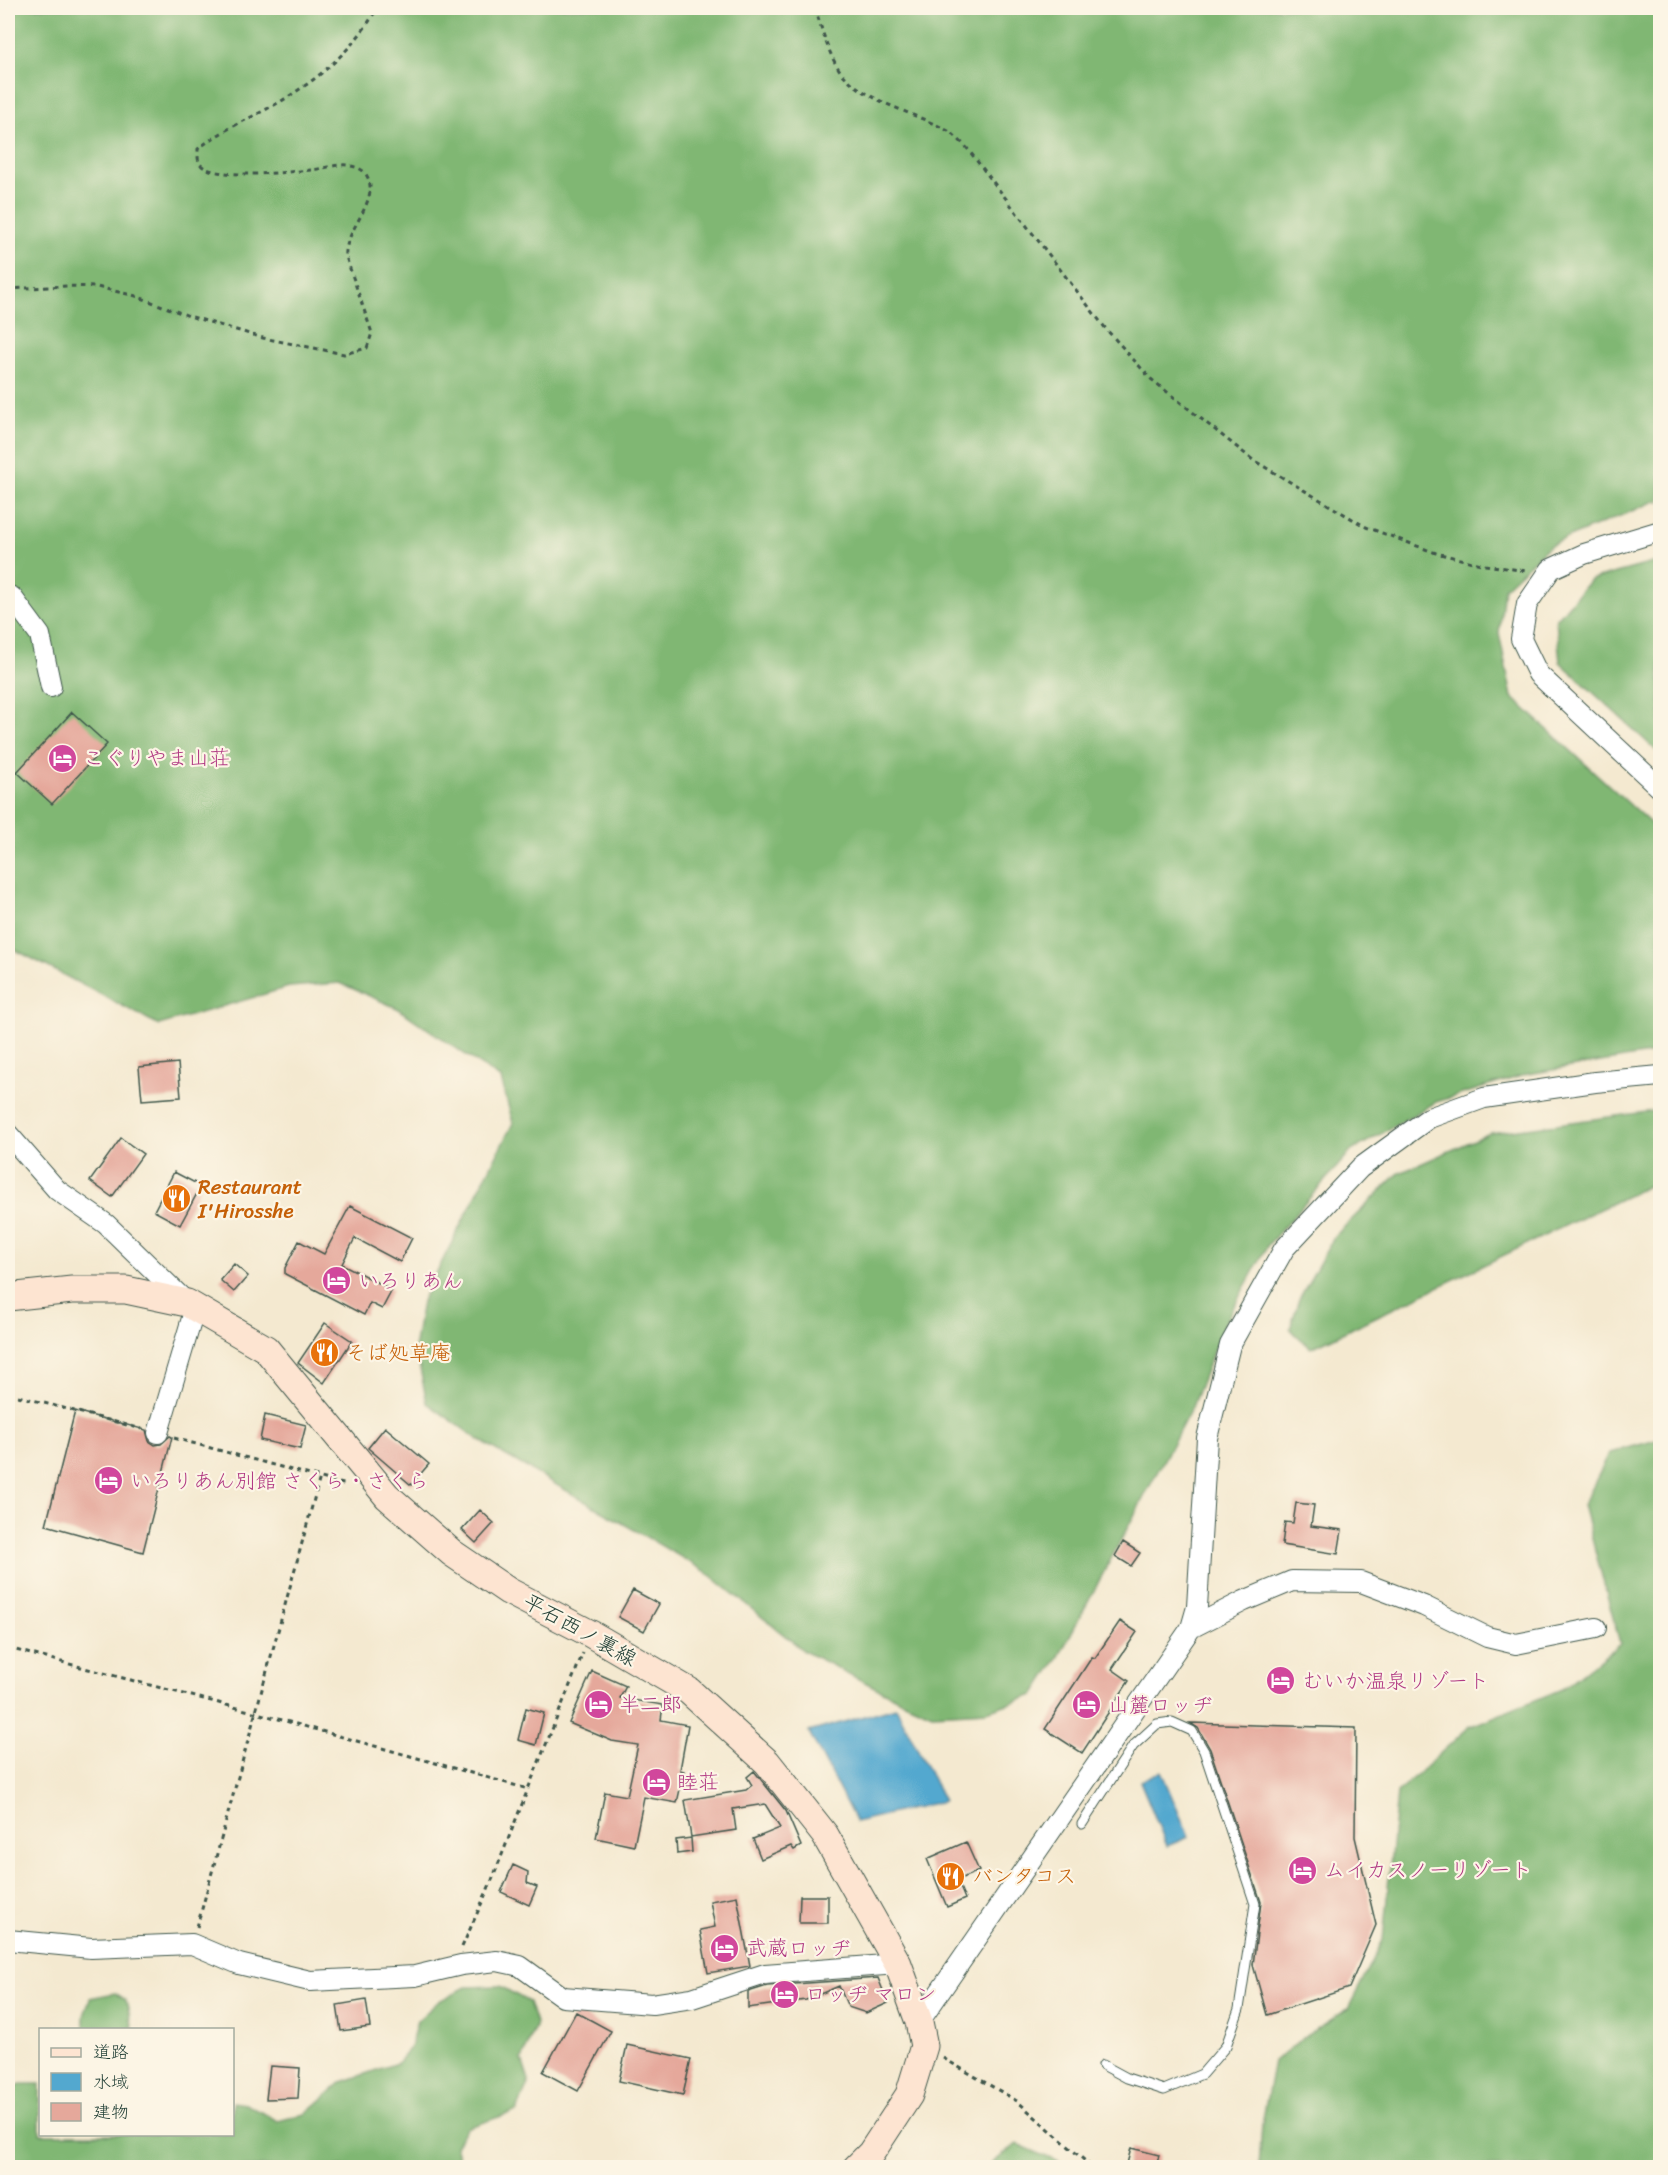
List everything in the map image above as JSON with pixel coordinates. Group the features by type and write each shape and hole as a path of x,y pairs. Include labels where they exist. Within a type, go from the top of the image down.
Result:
{"main road":[{"name":"平石西ノ裏線","path":"8,1297 72,1290 126,1290 191,1306 266,1349 387,1496 452,1553 508,1591 591,1634 689,1691 767,1762 825,1835 898,1964 921,2034"},
{"path":"856,2168 871,2153 909,2095 921,2034"}],"street":[{"path":"1660,531 1584,554 1551,569 1527,604 1521,639 1538,674 1660,788"},
{"path":"8,596 12,597 40,635 51,687"},
{"path":"921,2034 1191,1628 1197,1607 1207,1438 1230,1345 1284,1249 1360,1168 1429,1118 1484,1098 1595,1082 1660,1076"},
{"path":"8,1134 57,1190 106,1224 191,1306 158,1433"},
{"path":"1191,1628 1244,1601 1292,1581 1361,1582 1424,1606 1487,1637 1516,1644 1596,1628"},
{"path":"8,1940 91,1948 192,1944 240,1964 310,1981 415,1976 462,1965 497,1961 520,1966 563,1997 652,2004 692,1998 765,1974 898,1964"}],"lane":[{"path":"1082,1824 1132,1746 1156,1724 1172,1722 1182,1726 1192,1731 1204,1751 1255,1904 1239,2009 1226,2046 1202,2074 1164,2090 1127,2078 1103,2065"}],"path":[{"path":"8,289 97,287 136,296 189,316 263,338 344,354 367,348 372,333 346,257 345,247 370,194 368,177 362,169 345,165 311,170 229,175 202,167 198,159 198,149 218,134 294,94 326,70 369,23 377,8"},
{"path":"815,8 840,70 856,86 881,101 952,133 967,148 1106,329 1151,379 1253,460 1366,527 1426,550 1485,565 1522,571 1551,569"},
{"path":"18,1396 353,1486"},
{"path":"192,1944 320,1478"},
{"path":"462,1965 462,1945 492,1880 591,1634"},
{"path":"8,1648 257,1713 528,1789"},
{"path":"921,2034 1017,2101 1093,2168"}],"green space":[{"path":"8,8 1660,8 1660,501 1550,545 1504,588 1499,633 1512,697 1660,832 1660,1052 1528,1074 1436,1102 1351,1151 1268,1245 1223,1326 1192,1407 1059,1656 1034,1695 987,1711 932,1714 900,1700 804,1651 705,1571 479,1440 427,1403 415,1344 422,1301 513,1123 501,1079 397,1008 340,983 289,987 159,1025 8,946"},
{"path":"1660,561 1660,754 1560,662 1556,620 1590,580"},
{"path":"1660,1110 1660,1179 1656,1182 1311,1348 1290,1329 1299,1299 1334,1237 1398,1174 1490,1133"},
{"path":"1660,1439 1660,2167 1259,2167 1262,2124 1274,2061 1304,2037 1348,2009 1383,1940 1397,1793 1469,1727 1562,1689 1620,1644 1583,1505 1610,1453"},
{"path":"500,1986 529,2002 536,2024 522,2060 529,2081 517,2111 466,2128 455,2146 460,2162 466,2167 8,2167 8,2089 21,2084 39,2084 39,2136 234,2136 234,2102 246,2104 278,2121 305,2114 342,2082 397,2063 410,2048 417,2021 439,2001 466,1987"},
{"path":"115,1993 126,2000 133,2028 84,2028 84,2016 90,1998"},
{"path":"1017,2144 1069,2167 989,2167"}],"water":[{"path":"896,1707 944,1801 856,1822 809,1732"},
{"path":"1161,1771 1189,1837 1167,1846 1140,1781"}],"building":[{"name":"こぐりやま山荘","path":"72,712 107,744 52,804 17,772"},
{"path":"178,1063 181,1097 142,1100 139,1067"},
{"path":"121,1138 143,1154 112,1197 90,1181"},
{"name":"Restaurant I'Hirosshe","path":"174,1172 201,1186 180,1225 154,1211"},
{"path":"350,1206 412,1238 400,1262 355,1238 342,1264 392,1290 382,1309 370,1303 364,1315 285,1274 285,1268 299,1241 324,1254"},
{"path":"234,1264 248,1276 234,1292 220,1280"},
{"name":"そば処草庵","path":"325,1323 352,1341 324,1383 298,1363"},
{"name":"いろりあん別館 さくら・さくら","path":"75,1411 146,1430 149,1441 155,1445 172,1437 143,1552 46,1525"},
{"path":"265,1415 306,1425 300,1449 260,1440"},
{"path":"385,1427 429,1464 411,1485 368,1448"},
{"path":"1296,1503 1314,1505 1311,1526 1342,1530 1338,1554 1282,1545 1285,1522 1293,1523"},
{"path":"480,1510 494,1523 476,1543 462,1530"},
{"path":"1123,1542 1140,1553 1131,1566 1115,1556"},
{"path":"633,1590 659,1604 644,1631 618,1617"},
{"name":"山麓ロッヂ","path":"1120,1621 1137,1632 1112,1669 1129,1681 1082,1753 1045,1729 1092,1657 1095,1658"},
{"path":"592,1671 626,1686 620,1698 663,1705 661,1720 688,1725 680,1770 684,1771 677,1803 644,1797 634,1846 596,1838 605,1792 627,1796 638,1745 612,1741 569,1723"},
{"path":"526,1708 544,1713 536,1745 518,1740"},
{"name":"ムイカスノーリゾート","path":"1190,1723 1356,1728 1355,1837 1376,1925 1349,1988 1267,2015 1253,1965 1261,1902 1210,1749 1198,1728"},
{"path":"754,1771 786,1811 801,1846 794,1850 791,1846 761,1859 753,1839 780,1828 765,1804 733,1809 736,1830 691,1837 685,1800 746,1790 752,1785 747,1777"},
{"path":"691,1838 692,1852 677,1854 676,1840"},
{"name":"バンタコス","path":"966,1842 979,1871 957,1880 965,1899 947,1907 927,1859"},
{"path":"513,1865 528,1872 527,1883 537,1887 529,1905 501,1892"},
{"name":"武蔵ロッヂ","path":"737,1896 750,1966 708,1973 700,1930 715,1927 710,1901"},
{"path":"800,1896 828,1896 828,1923 799,1923"},
{"path":"878,1978 888,2003 866,2013 848,2007 839,1986 806,2000 748,2008 748,1992 767,1986"},
{"path":"366,2000 370,2027 341,2031 337,2005"},
{"path":"576,2012 611,2031 578,2091 543,2072"},
{"path":"627,2045 691,2059 683,2095 619,2081"},
{"path":"270,2066 300,2068 298,2098 266,2099"},
{"path":"1131,2148 1159,2155 1156,2168 1126,2168"}],"place":[{"name":"こぐりやま山荘","path":"62,758"},
{"name":"Restaurant I'Hirosshe","path":"177,1199"},
{"name":"いろりあん","path":"337,1281"},
{"name":"そば処草庵","path":"325,1353"},
{"name":"いろりあん別館 さくら・さくら","path":"109,1481"},
{"name":"むいか温泉リゾート","path":"1281,1681"},
{"name":"半二郎","path":"598,1704"},
{"name":"山麓ロッヂ","path":"1087,1705"},
{"name":"睦荘","path":"656,1782"},
{"name":"ムイカスノーリゾート","path":"1303,1870"},
{"name":"バンタコス","path":"951,1876"},
{"name":"武蔵ロッヂ","path":"725,1948"},
{"name":"ロッヂ マロン","path":"784,1994"}]}
